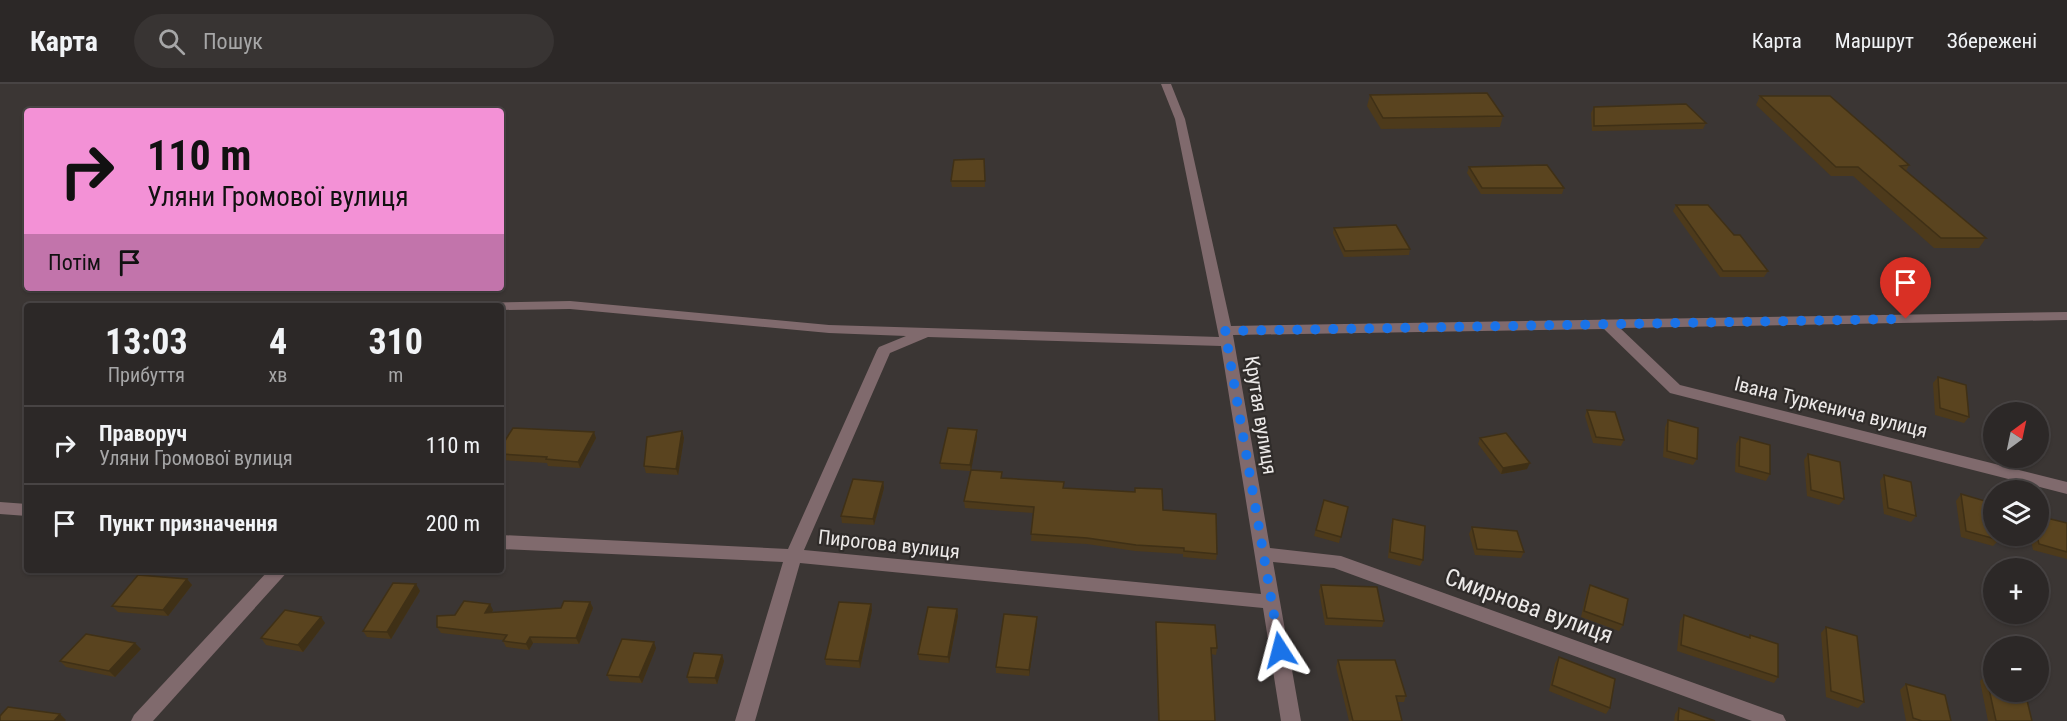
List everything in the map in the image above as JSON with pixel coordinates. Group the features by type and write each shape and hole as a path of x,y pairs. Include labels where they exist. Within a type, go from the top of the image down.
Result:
{"street":[{"name":"Крутая вулиця","path":"1166,84 1180,119 1226,336 1291,721"},
{"path":"504,306 570,305 829,329 928,333 1226,336 1608,325 2067,316"},
{"name":"Івана Туркенича вулиця","path":"1608,325 1675,389 2067,488"},
{"path":"745,721 793,556 884,350 928,333"},
{"path":"0,508 24,510"},
{"name":"Пирогова вулиця","path":"504,542 793,556 1272,602"},
{"name":"Смирнова вулиця","path":"1263,554 1335,561 1776,721"},
{"path":"141,721 277,573"}],"building":[{"path":"1487,93 1503,116 1383,118 1370,95"},
{"path":"1760,96 1830,96 1909,165 1900,166 1986,238 1941,238 1858,167 1836,167"},
{"path":"1686,104 1706,123 1594,126 1594,107"},
{"path":"984,159 985,181 951,181 954,160"},
{"path":"1547,165 1564,188 1482,188 1469,167"},
{"path":"1676,205 1708,205 1734,235 1740,235 1768,271 1723,271"},
{"path":"1396,225 1410,249 1345,251 1334,228"},
{"path":"1938,377 1966,385 1969,417 1940,408"},
{"path":"1587,410 1615,412 1624,440 1596,437"},
{"path":"1668,420 1698,428 1697,459 1667,451"},
{"path":"513,428 594,432 578,462 504,454 504,442"},
{"path":"948,428 977,430 970,465 940,463"},
{"path":"682,431 676,469 644,466 647,437"},
{"path":"1506,433 1530,463 1503,468 1480,438"},
{"path":"1740,437 1770,445 1770,474 1739,466"},
{"path":"1808,454 1840,462 1844,499 1811,490"},
{"path":"971,470 1002,472 1001,478 1064,482 1063,488 1135,492 1135,488 1162,489 1163,510 1216,514 1217,554 1184,551 1184,548 1031,534 1034,507 964,501"},
{"path":"1884,475 1911,482 1916,516 1888,508"},
{"path":"853,479 883,482 873,519 841,516"},
{"path":"1961,494 1983,500 1983,536 1966,531"},
{"path":"1324,500 1348,507 1341,537 1316,530"},
{"path":"1393,519 1425,526 1423,560 1390,552"},
{"path":"2049,519 2067,523 2067,552 2046,546 2049,546"},
{"path":"1472,527 1517,531 1524,552 1477,549"},
{"path":"138,575 187,579 163,610 112,606"},
{"path":"393,583 416,584 387,632 363,631"},
{"path":"1321,585 1377,587 1384,621 1327,618"},
{"path":"1590,585 1628,599 1623,625 1584,611"},
{"path":"464,601 490,604 485,613 561,608 564,601 590,602 576,638 530,637 526,644 503,641 507,635 437,627 437,616 455,615"},
{"path":"839,602 871,604 859,661 825,659"},
{"path":"928,607 957,609 948,657 918,654"},
{"path":"285,610 321,617 298,645 261,638"},
{"path":"1004,614 1037,617 1029,670 996,667"},
{"path":"1684,615 1750,638 1750,635 1778,644 1778,677 1681,645"},
{"path":"1156,622 1215,625 1217,648 1211,648 1215,721 1159,721"},
{"path":"1826,627 1857,636 1864,702 1831,691"},
{"path":"86,634 135,643 109,671 60,661"},
{"path":"622,639 654,642 639,677 607,675"},
{"path":"694,653 722,655 715,678 687,677"},
{"path":"1559,657 1615,679 1610,708 1552,685"},
{"path":"1338,660 1395,660 1406,696 1396,696 1402,721 1353,721"},
{"path":"1906,684 1945,695 1951,721 1922,721 1913,718"},
{"path":"1992,702 2027,702 2032,721 1996,721"},
{"path":"8,707 60,714 54,721 0,721 0,716"},
{"path":"1679,708 1715,721 1678,721"}],"route":[{"path":"1280,650 1225,331 1906,319"}]}
